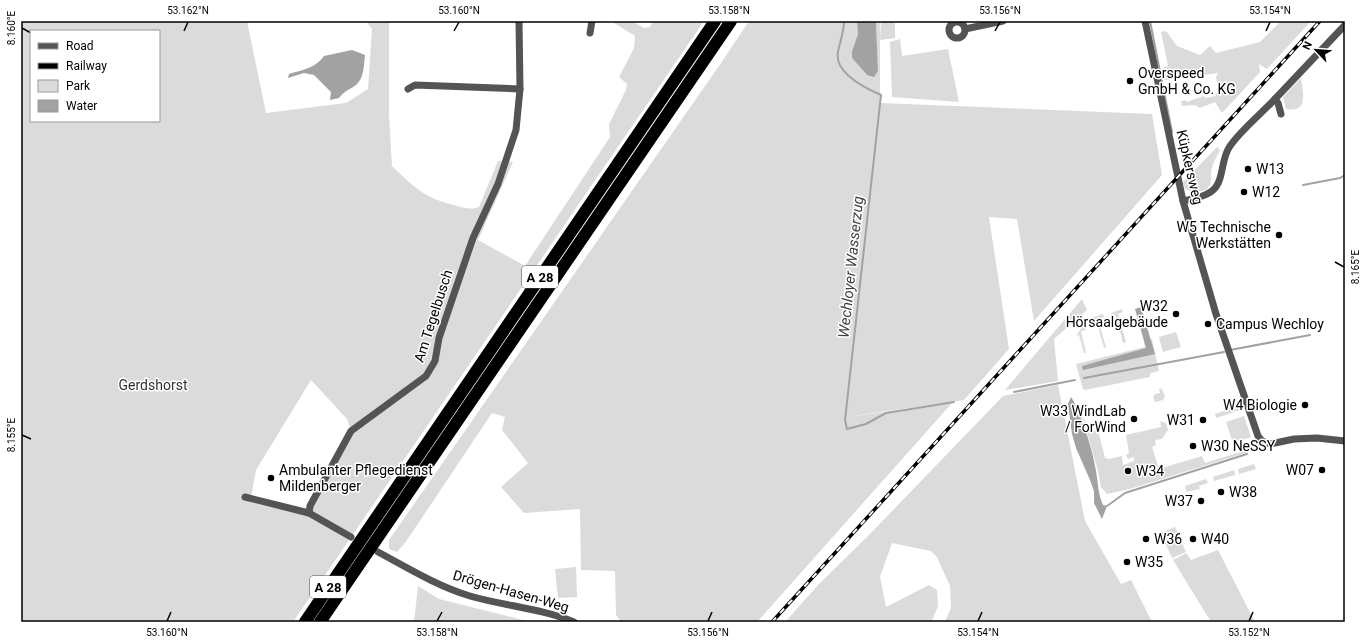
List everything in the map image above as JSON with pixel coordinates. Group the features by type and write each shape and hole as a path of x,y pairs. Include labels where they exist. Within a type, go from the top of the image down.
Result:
{"highway":[{"name":"A 28","path":"305,622 715,21"},
{"name":"A 28","path":"320,622 731,21"}],"street":[{"name":"Am Tegelbusch","path":"309,513 310,506 350,431 426,376 435,361 439,338 473,238 498,184 516,130 520,89 519,21"},
{"path":"590,33 592,21"},
{"path":"965,29 1003,21"},
{"name":"Küpkersweg","path":"1145,21 1183,201 1220,328 1258,436 1262,441 1270,444 1294,439 1317,438 1345,441"},
{"path":"1183,201 1208,194 1216,188 1220,182 1224,157 1231,144 1345,25"},
{"path":"408,89 415,85 520,89"},
{"path":"1275,99 1278,103 1281,114"},
{"path":"245,497 309,513 351,537"},
{"name":"Drögen-Hasen-Weg","path":"378,552 429,580 469,596 544,611 574,622"}],"green space":[{"name":"Gerdshorst","path":"21,21 247,21 266,113 346,103 368,89 372,29 366,21 389,21 389,115 392,166 413,186 435,199 460,207 476,208 479,207 498,161 513,162 478,240 525,266 610,137 609,124 626,90 627,84 619,77 634,48 635,36 611,21 632,21 644,28 650,27 653,21 704,21 293,622 21,622","holes":["311,380 347,419 351,431 309,513 251,498 256,470"]},
{"path":"749,21 857,21 858,34 852,51 852,58 867,75 878,71 876,21 880,21 880,103 1152,114 1162,175 1034,321 1017,219 989,217 1009,349 964,400 839,418 952,403 757,622 621,622 616,615 615,571 581,570 580,509 524,513 501,487 528,463 502,430 505,417 492,413 405,543 397,552 389,549 389,540"},
{"path":"881,21 895,21 895,38 880,40"},
{"path":"1281,21 1311,21 1267,69 1259,64 1260,72 1222,113 1215,102 1200,108 1195,105 1182,106 1181,101 1186,100 1186,102 1204,96 1205,98 1216,96 1215,94 1219,92 1216,77 1218,73 1164,80 1162,68 1168,66 1161,32 1166,31 1177,46 1200,55 1210,46 1216,53 1260,42"},
{"path":"900,39 902,56 948,49 959,102 892,97 890,42"},
{"path":"1301,78 1303,101 1298,108 1286,109 1283,97"},
{"path":"1217,147 1220,150 1214,161 1211,171 1211,181 1208,188 1196,192 1185,189 1183,182"},
{"path":"1082,299 1087,310 1054,339 1058,381 1005,390"},
{"path":"1122,309 1123,312 1118,314 1126,342 1123,343 1115,314 1111,315 1111,313"},
{"path":"1103,314 1104,317 1098,319 1106,347 1104,348 1096,319 1092,320 1091,318"},
{"path":"1084,324 1086,330 1081,331 1086,353 1084,353 1079,335 1076,336"},
{"path":"1176,332 1181,347 1163,352 1159,337"},
{"path":"1152,339 1159,371 1150,373 1150,377 1085,390 1083,389 1076,364 1145,347 1144,342"},
{"path":"1058,385 1085,521 1121,584 1131,580 1152,622 945,622 785,622 819,584 869,535 1003,396","holes":["892,543 931,551 937,557 950,586 951,608 945,622 932,621 938,606 937,590 929,585 886,607 880,577"]},
{"path":"1159,388 1162,389 1165,396 1163,400 1155,402 1153,397 1155,394 1160,393"},
{"path":"1244,404 1243,409 1216,418 1215,414"},
{"path":"1082,415 1087,424 1099,434 1105,458 1109,459 1122,456 1123,465 1134,461 1134,457 1128,459 1126,455 1129,453 1126,435 1161,427 1160,421 1166,423 1168,430 1162,439 1155,440 1156,445 1152,447 1159,469 1202,456 1205,463 1250,449 1249,445 1259,442 1261,448 1130,489 1107,494 1101,487"},
{"path":"1244,416 1251,437 1233,443 1226,422"},
{"path":"1254,464 1256,469 1239,474 1238,469"},
{"path":"1234,470 1235,475 1214,481 1213,477"},
{"path":"1206,479 1208,483 1199,486 1200,489 1186,492 1185,486"},
{"path":"1175,527 1186,552 1172,558 1161,533"},
{"path":"1218,550 1255,622 1211,622 1173,560 1186,553 1191,560"},
{"path":"576,567 577,597 558,598 555,569"},
{"path":"418,586 439,599 531,622 414,622"}],"water":[{"path":"857,21 876,21 878,71 874,77 867,75 852,58 852,51 858,34"},
{"path":"352,50 365,55 361,79 356,85 339,98 330,100 331,92 314,75 304,73 288,78 289,74 313,66 324,56"},
{"path":"1141,307 1155,354 1083,370 1082,366 1146,348 1135,309"},
{"path":"1071,397 1083,422 1094,463 1101,501 1103,505 1107,506 1102,519 1094,503 1094,491 1076,448 1072,434 1068,404"}],"waterway":[{"name":"Wechloyer Wasserzug","path":"844,21 843,33 838,52 838,60 841,67 859,84 881,95 845,420 847,429 866,424 886,413 954,402"},
{"path":"1150,21 1172,132"},
{"path":"1303,185 1340,178 1345,175"},
{"name":"Wechloyer Wasserzug","path":"1230,350 1310,335"},
{"name":"Wechloyer Wasserzug","path":"1084,378 1224,352"},
{"name":"Wechloyer Wasserzug","path":"1014,392 1075,380"},
{"path":"1107,506 1125,493 1247,454"}],"railway":[{"path":"772,622 1320,21"}],"place":[{"name":"Overspeed GmbH & Co. KG","path":"1130,81"},
{"name":"W13","path":"1248,169"},
{"name":"W12","path":"1244,192"},
{"name":"W5 Technische Werkstätten","path":"1279,235"},
{"name":"W32 Hörsaalgebäude","path":"1176,314"},
{"name":"Campus Wechloy","path":"1208,324"},
{"name":"W4 Biologie","path":"1305,405"},
{"name":"W33 WindLab / ForWind","path":"1134,419"},
{"name":"W31","path":"1203,420"},
{"name":"W30 NeSSY","path":"1193,446"},
{"name":"W07","path":"1322,470"},
{"name":"W34","path":"1128,471"},
{"name":"Ambulanter Pflegedienst Mildenberger","path":"271,478"},
{"name":"W38","path":"1221,492"},
{"name":"W37","path":"1201,501"},
{"name":"W36","path":"1146,539"},
{"name":"W40","path":"1193,539"},
{"name":"W35","path":"1127,562"}]}
